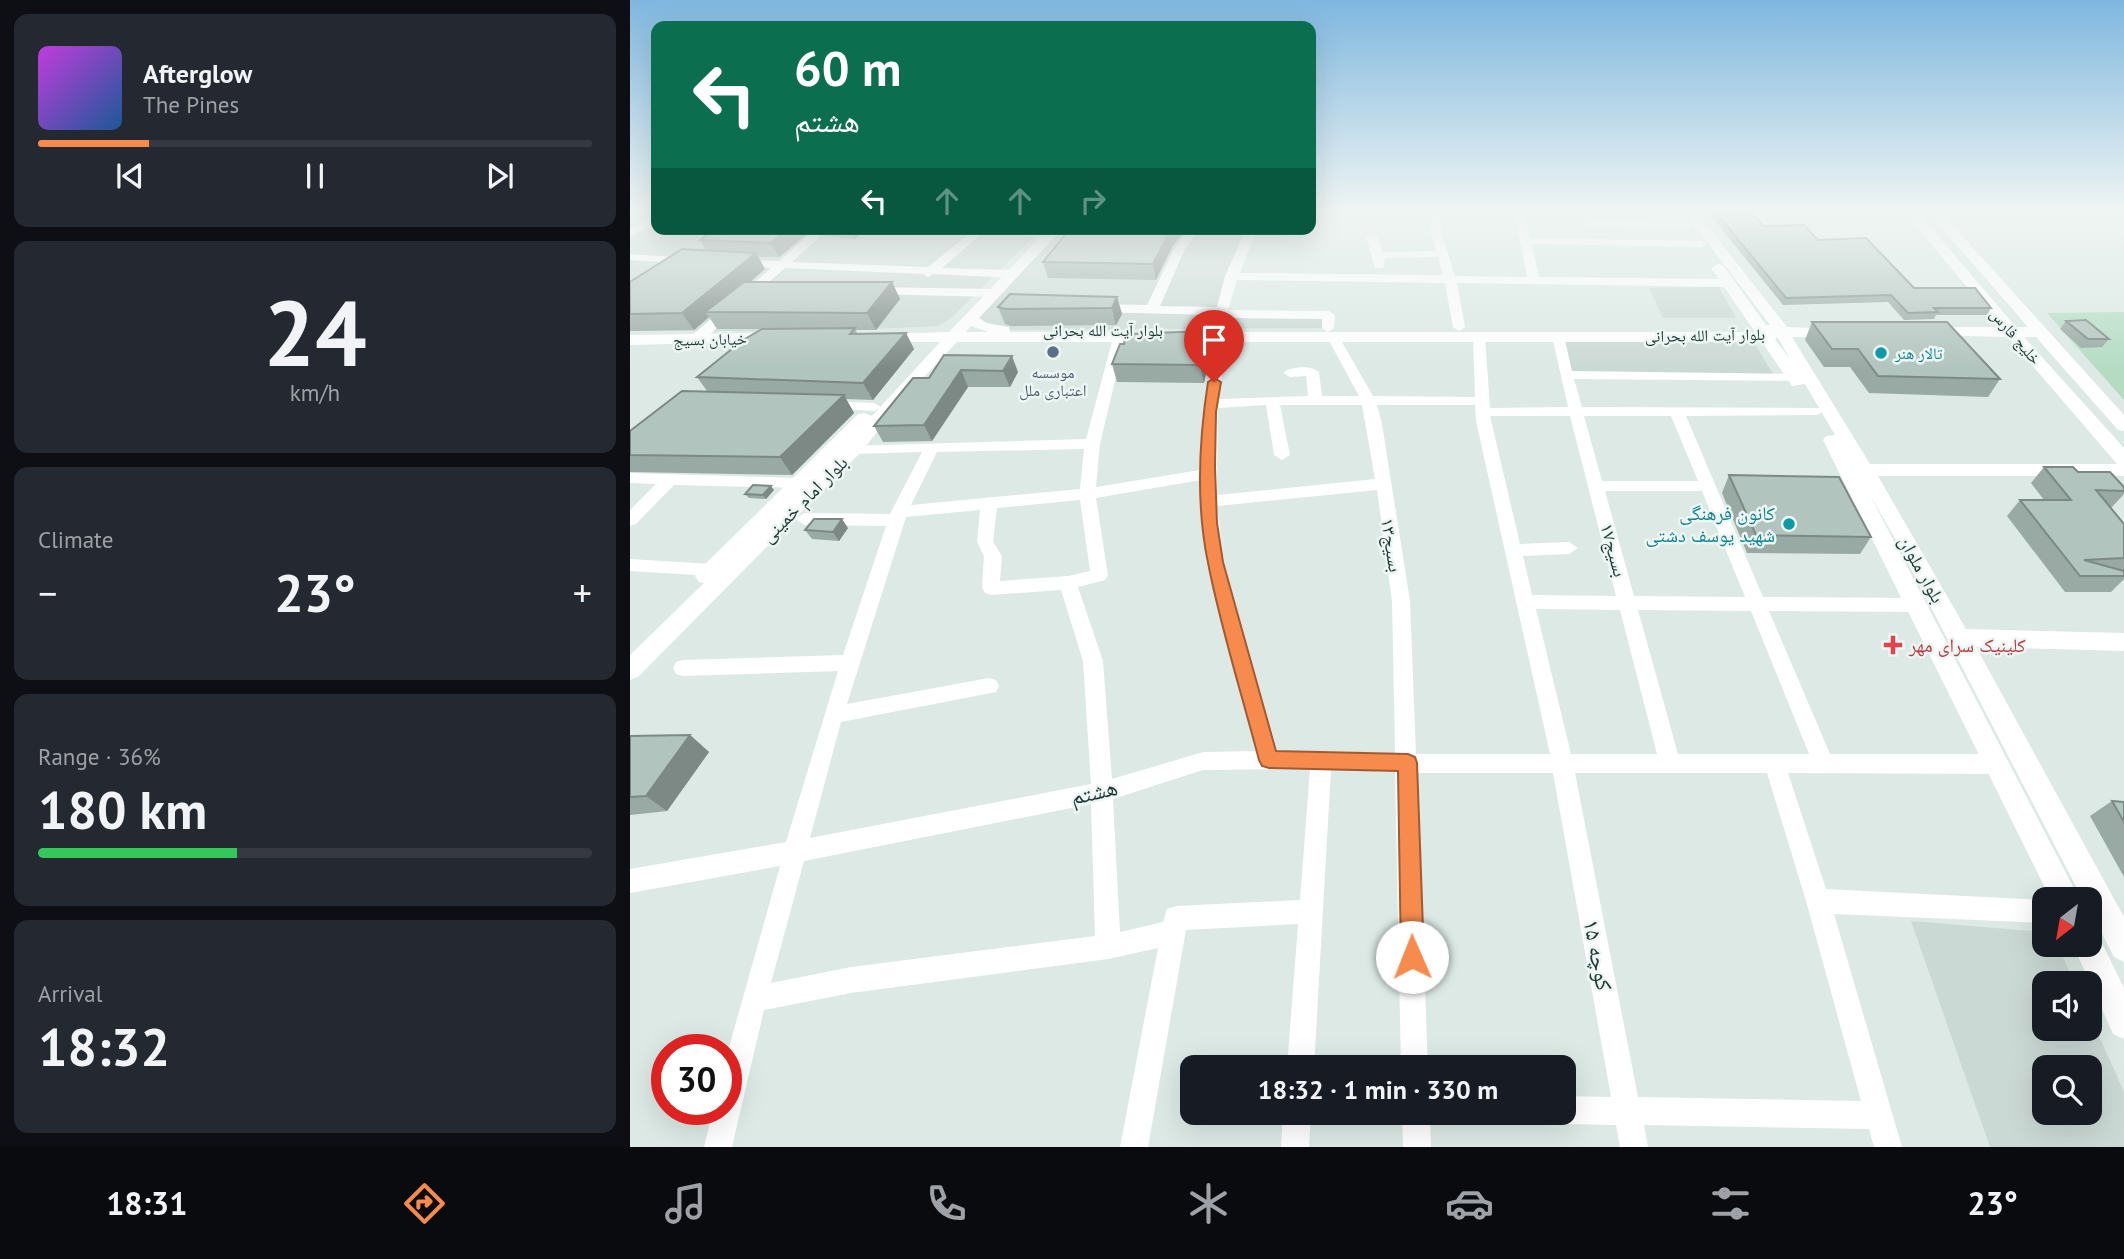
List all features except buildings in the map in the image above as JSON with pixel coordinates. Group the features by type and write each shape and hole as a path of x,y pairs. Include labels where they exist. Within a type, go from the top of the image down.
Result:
{"main road":[{"name":"بلوار امام خمینی","path":"630,670 828,465 874,407 993,300 1022,264"},
{"name":"بلوار ملوان","path":"1715,264 1865,470 1929,581 2124,947"},
{"name":"بلوار ملوان","path":"1723,264 1817,411 2059,887"},
{"name":"خلیج فارس","path":"1956,264 2124,460"},
{"name":"خلیج فارس","path":"1980,264 2124,426"},
{"name":"بلوار آیت الله بحرانی","path":"970,319 983,327 1049,335"},
{"path":"915,337 948,329 970,319"},
{"name":"بلوار آیت الله بحرانی","path":"944,343 1049,335 1119,334 1220,323 1331,333 1479,337 1558,336 1600,331"},
{"name":"بلوار آیت الله بحرانی","path":"1331,333 1459,327 1600,331 1849,332"},
{"path":"1916,331 2041,332"},
{"path":"864,337 915,337 944,343"},
{"name":"خیابان بسیج","path":"633,342 786,338"},
{"name":"بلوار امام خمینی","path":"630,653 800,483 854,449 944,343"},
{"path":"1865,470 2124,470"},
{"path":"1903,579 1929,581"},
{"path":"1959,638 2124,642"},
{"path":"2094,957 2124,1023"}],"street":[{"path":"670,274 688,264"},
{"path":"767,264 1013,274"},
{"path":"696,339 781,264"},
{"path":"908,293 939,264"},
{"path":"1152,309 1173,264"},
{"path":"1237,264 1220,323 1211,404 1209,501 1215,562 1269,760"},
{"path":"1379,264 1379,277"},
{"path":"1446,264 1459,327"},
{"path":"1530,264 1534,280"},
{"path":"1231,276 1728,283"},
{"path":"1391,293 1393,277"},
{"path":"861,291 993,300"},
{"path":"748,292 775,293"},
{"path":"1089,308 1152,309 1220,323 1329,315 1331,333"},
{"path":"989,505 985,542 993,556 991,589 1069,583 1099,575 1087,494 1091,444 1119,334 1129,309"},
{"name":"بسیج۱۳","path":"1331,333 1368,400 1376,424 1401,601 1408,763 1415,1055"},
{"name":"بسیج۱۷","path":"1558,336 1566,375 1670,763"},
{"name":"کوچه ۱۵","path":"1479,337 1483,406 1562,762 1634,1147"},
{"path":"739,356 760,339"},
{"path":"1290,373 1312,372 1316,400"},
{"path":"1566,375 1795,377"},
{"path":"1211,404 1368,400 1578,412 1817,411"},
{"path":"1272,401 1282,455"},
{"path":"808,405 874,407"},
{"path":"1677,412 1824,764"},
{"path":"854,449 1091,444"},
{"path":"718,1147 754,999 833,715 898,516 931,449"},
{"path":"804,519 898,516 1087,494 1208,471"},
{"path":"630,478 800,483"},
{"path":"630,520 670,479"},
{"path":"1209,501 1383,484"},
{"path":"1597,486 1708,486"},
{"path":"1514,550 1569,548"},
{"path":"630,565 712,570"},
{"path":"1069,583 1093,661 1102,792 1108,947"},
{"path":"1527,602 1916,605"},
{"path":"683,668 849,663"},
{"path":"833,715 989,686"},
{"path":"1301,1055 1321,759"},
{"name":"هشتم","path":"630,881 1102,792 1203,761 1321,759 1408,763 1997,764"},
{"path":"1774,764 1818,901 1888,1147"},
{"path":"1818,901 2032,910"},
{"path":"1134,1147 1176,918 1311,911"},
{"path":"754,999 852,980 1108,947 1173,932"},
{"path":"1576,1110 1879,1115"},
{"path":"1295,1147 1296,1125"},
{"path":"1416,1125 1417,1147"}],"shaded area":[{"path":"630,264 1006,264 950,319 938,326 829,331 630,331"},
{"path":"1023,264 1236,264 1218,311 1329,315 1328,328 1005,330 970,319"},
{"path":"1719,287 1736,318 1663,318 1649,288"},
{"path":"1558,336 1750,336 1773,374 1567,373"},
{"path":"1911,921 2032,931 2032,957 2063,957 2069,971 2032,971 2032,1041 2101,1041 2124,1092 2124,1147 1990,1147"}],"green space":[{"path":"2124,312 2124,400 2047,313"}],"place":[{"name":"موسسه اعتباری ملل","path":"1053,352"},
{"name":"تالار هنر","path":"1881,353"},
{"name":"کانون فرهنگی شهید یوسف دشتی","path":"1789,524"},
{"name":"کلینیک سرای مهر","path":"1893,645"}],"route":[{"path":"1214,382 1208,467 1210,523 1215,562 1269,760 1321,759 1408,763 1412,957"}]}
